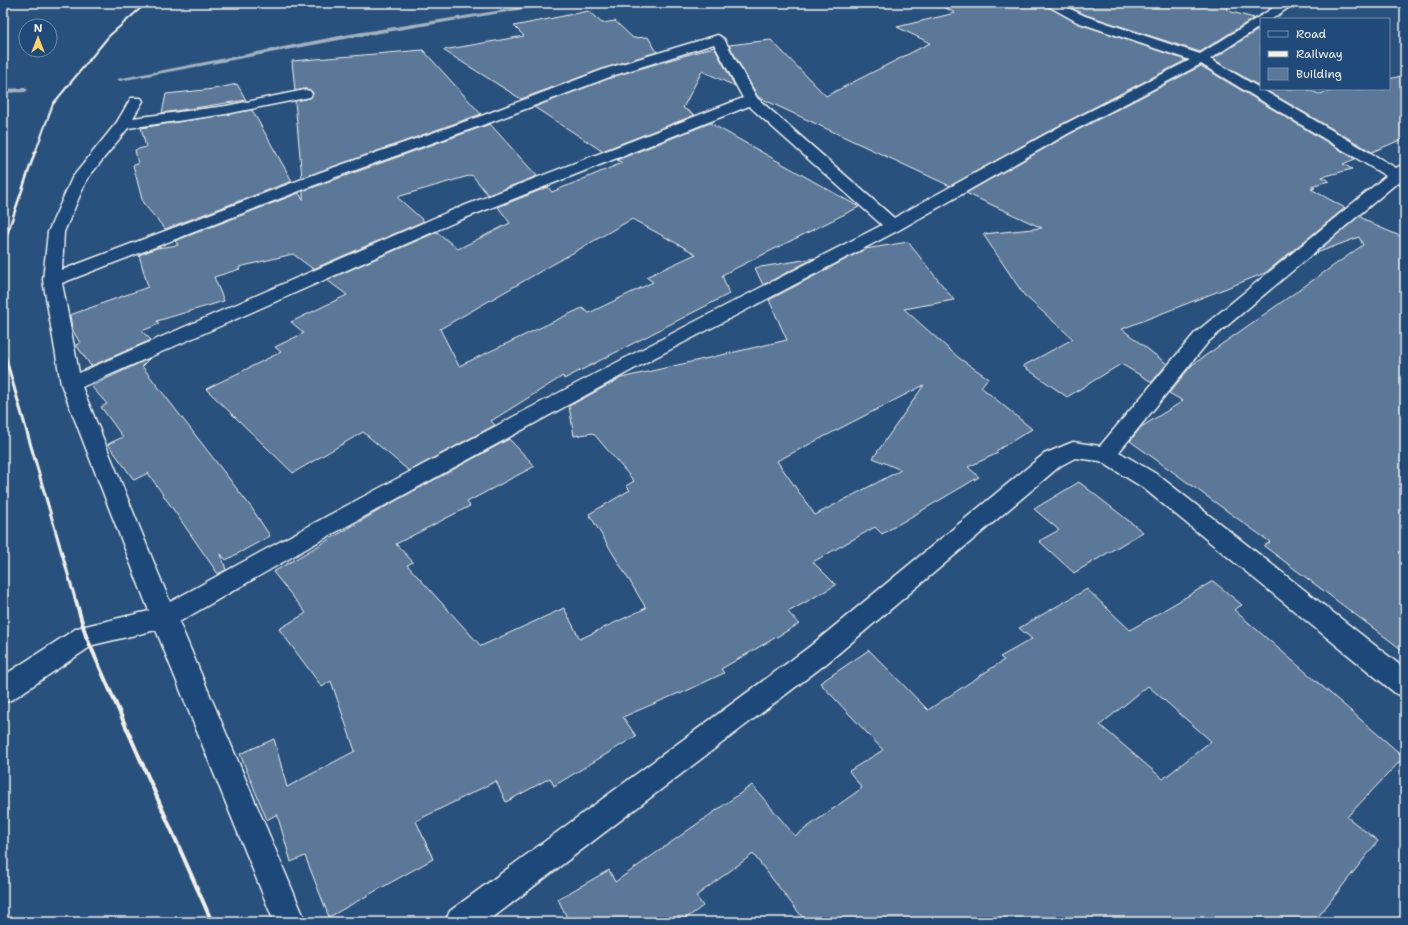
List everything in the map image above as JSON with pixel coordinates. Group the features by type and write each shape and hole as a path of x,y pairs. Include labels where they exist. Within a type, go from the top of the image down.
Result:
{"street":[{"path":"1049,3 1081,19 1201,59 1401,174 1202,337 1105,454"},
{"path":"1266,18 1288,3"},
{"path":"3,691 86,636 164,618 308,537 645,355 893,226 1064,130 1201,59 1260,22"},
{"path":"52,280 327,175 489,118 610,72 718,39 751,100 893,226"},
{"path":"123,124 226,110 305,94"},
{"path":"71,384 454,216 751,100"},
{"path":"136,101 123,124 80,178 56,232 52,280 71,384 164,618 290,922"},
{"path":"461,922 818,655 1052,460 1073,450 1105,454 1150,481 1405,685"}],"building":[{"path":"936,3 1042,3 1077,23 1186,60 1058,126 950,186 758,97 729,45 771,40 826,96 930,43 897,27 955,13"},
{"path":"1061,3 1227,3 1228,11 1254,18 1200,52 1086,15"},
{"path":"588,11 602,23 615,21 633,38 648,37 657,52 605,68 521,99 443,50 524,36 514,26"},
{"path":"1260,29 1260,86 1213,59"},
{"path":"714,47 735,86 702,71 683,108 695,115 602,151 534,107 615,76"},
{"path":"423,50 481,114 302,178 295,101 310,98 313,93 310,90 305,89 295,91 292,61"},
{"path":"1201,66 1355,159 1343,164 1352,169 1322,177 1329,181 1311,186 1315,188 1311,189 1345,208 1265,273 1122,329 1167,364 1152,382 1121,364 1067,397 1023,366 1073,339 1024,295 983,234 1042,228 966,193 1070,134"},
{"path":"1405,75 1405,138 1372,152 1266,90 1308,90 1319,94 1336,90 1390,90 1390,79"},
{"path":"237,84 246,100 162,113 166,94 214,89"},
{"path":"252,110 292,181 165,229 143,203 133,165 138,164 135,150 146,147 141,128"},
{"path":"710,123 859,207 722,275 729,294 564,379 563,376 491,421 495,425 409,471 363,432 293,473 206,389 281,352 275,347 304,333 291,322 347,295 327,280 437,232 458,249 510,223 498,207 548,187 552,192 622,163 617,160","holes":["632,219 696,254 646,277 653,282 589,313 582,308 459,366 440,329"]},
{"path":"490,124 537,176 488,195 472,175 397,197 424,221 313,269 293,254 239,267 240,269 214,277 224,301 157,321 159,324 142,331 151,340 91,366 76,345 80,343 72,329 70,315 148,287 139,255 157,248 178,245 175,241 299,193 303,200 303,191"},
{"path":"1359,216 1374,225 1405,238 1405,652 1264,546 1270,542 1130,441 1141,427 1183,401 1169,393 1192,365 1363,245 1359,237 1314,254"},
{"path":"908,242 954,300 904,309 959,358 988,378 981,387 1032,429 996,451 998,453 968,467 979,477 882,534 875,527 813,562 836,585 788,612 799,624 721,669 724,673 680,694 679,693 623,717 636,736 554,786 550,778 506,802 496,781 416,821 433,859 329,917 305,856 291,862 277,814 267,820 240,754 274,739 287,787 355,751 331,681 322,687 279,629 306,613 273,572 397,500 509,439 535,466 467,502 470,506 396,544 413,562 407,565 481,646 564,608 580,639 646,608 589,514 630,490 626,486 634,481 593,433 574,436 569,406 621,378 787,340 769,300 865,249","holes":["924,385 873,458 901,470 815,515 777,461"]},
{"path":"815,258 763,285 755,268"},
{"path":"150,358 142,366 251,507 270,536 226,560 221,554 226,570 218,574 148,473 134,480 108,444 123,437 101,407 107,404 91,386"},
{"path":"1079,482 1143,532 1074,573 1039,541 1059,530 1034,509"},
{"path":"1213,581 1242,605 1234,610 1404,757 1347,817 1378,841 1314,922 806,922 753,854 696,896 703,906 681,922 569,922 558,899 609,870 615,882 752,785 795,836 862,788 849,771 883,750 820,683 869,650 928,710 1004,660 1000,657 1032,639 1019,628 1087,589 1130,630","holes":["1148,686 1211,741 1163,779 1100,725"]}],"waterway":[{"path":"120,79 350,36 558,3"},
{"path":"3,91 25,90"}],"railway":[{"path":"35,153 53,104 109,36 142,7 151,3"},
{"path":"3,246 35,152"},
{"path":"3,349 76,602"},
{"path":"76,601 86,636 212,922"}]}
